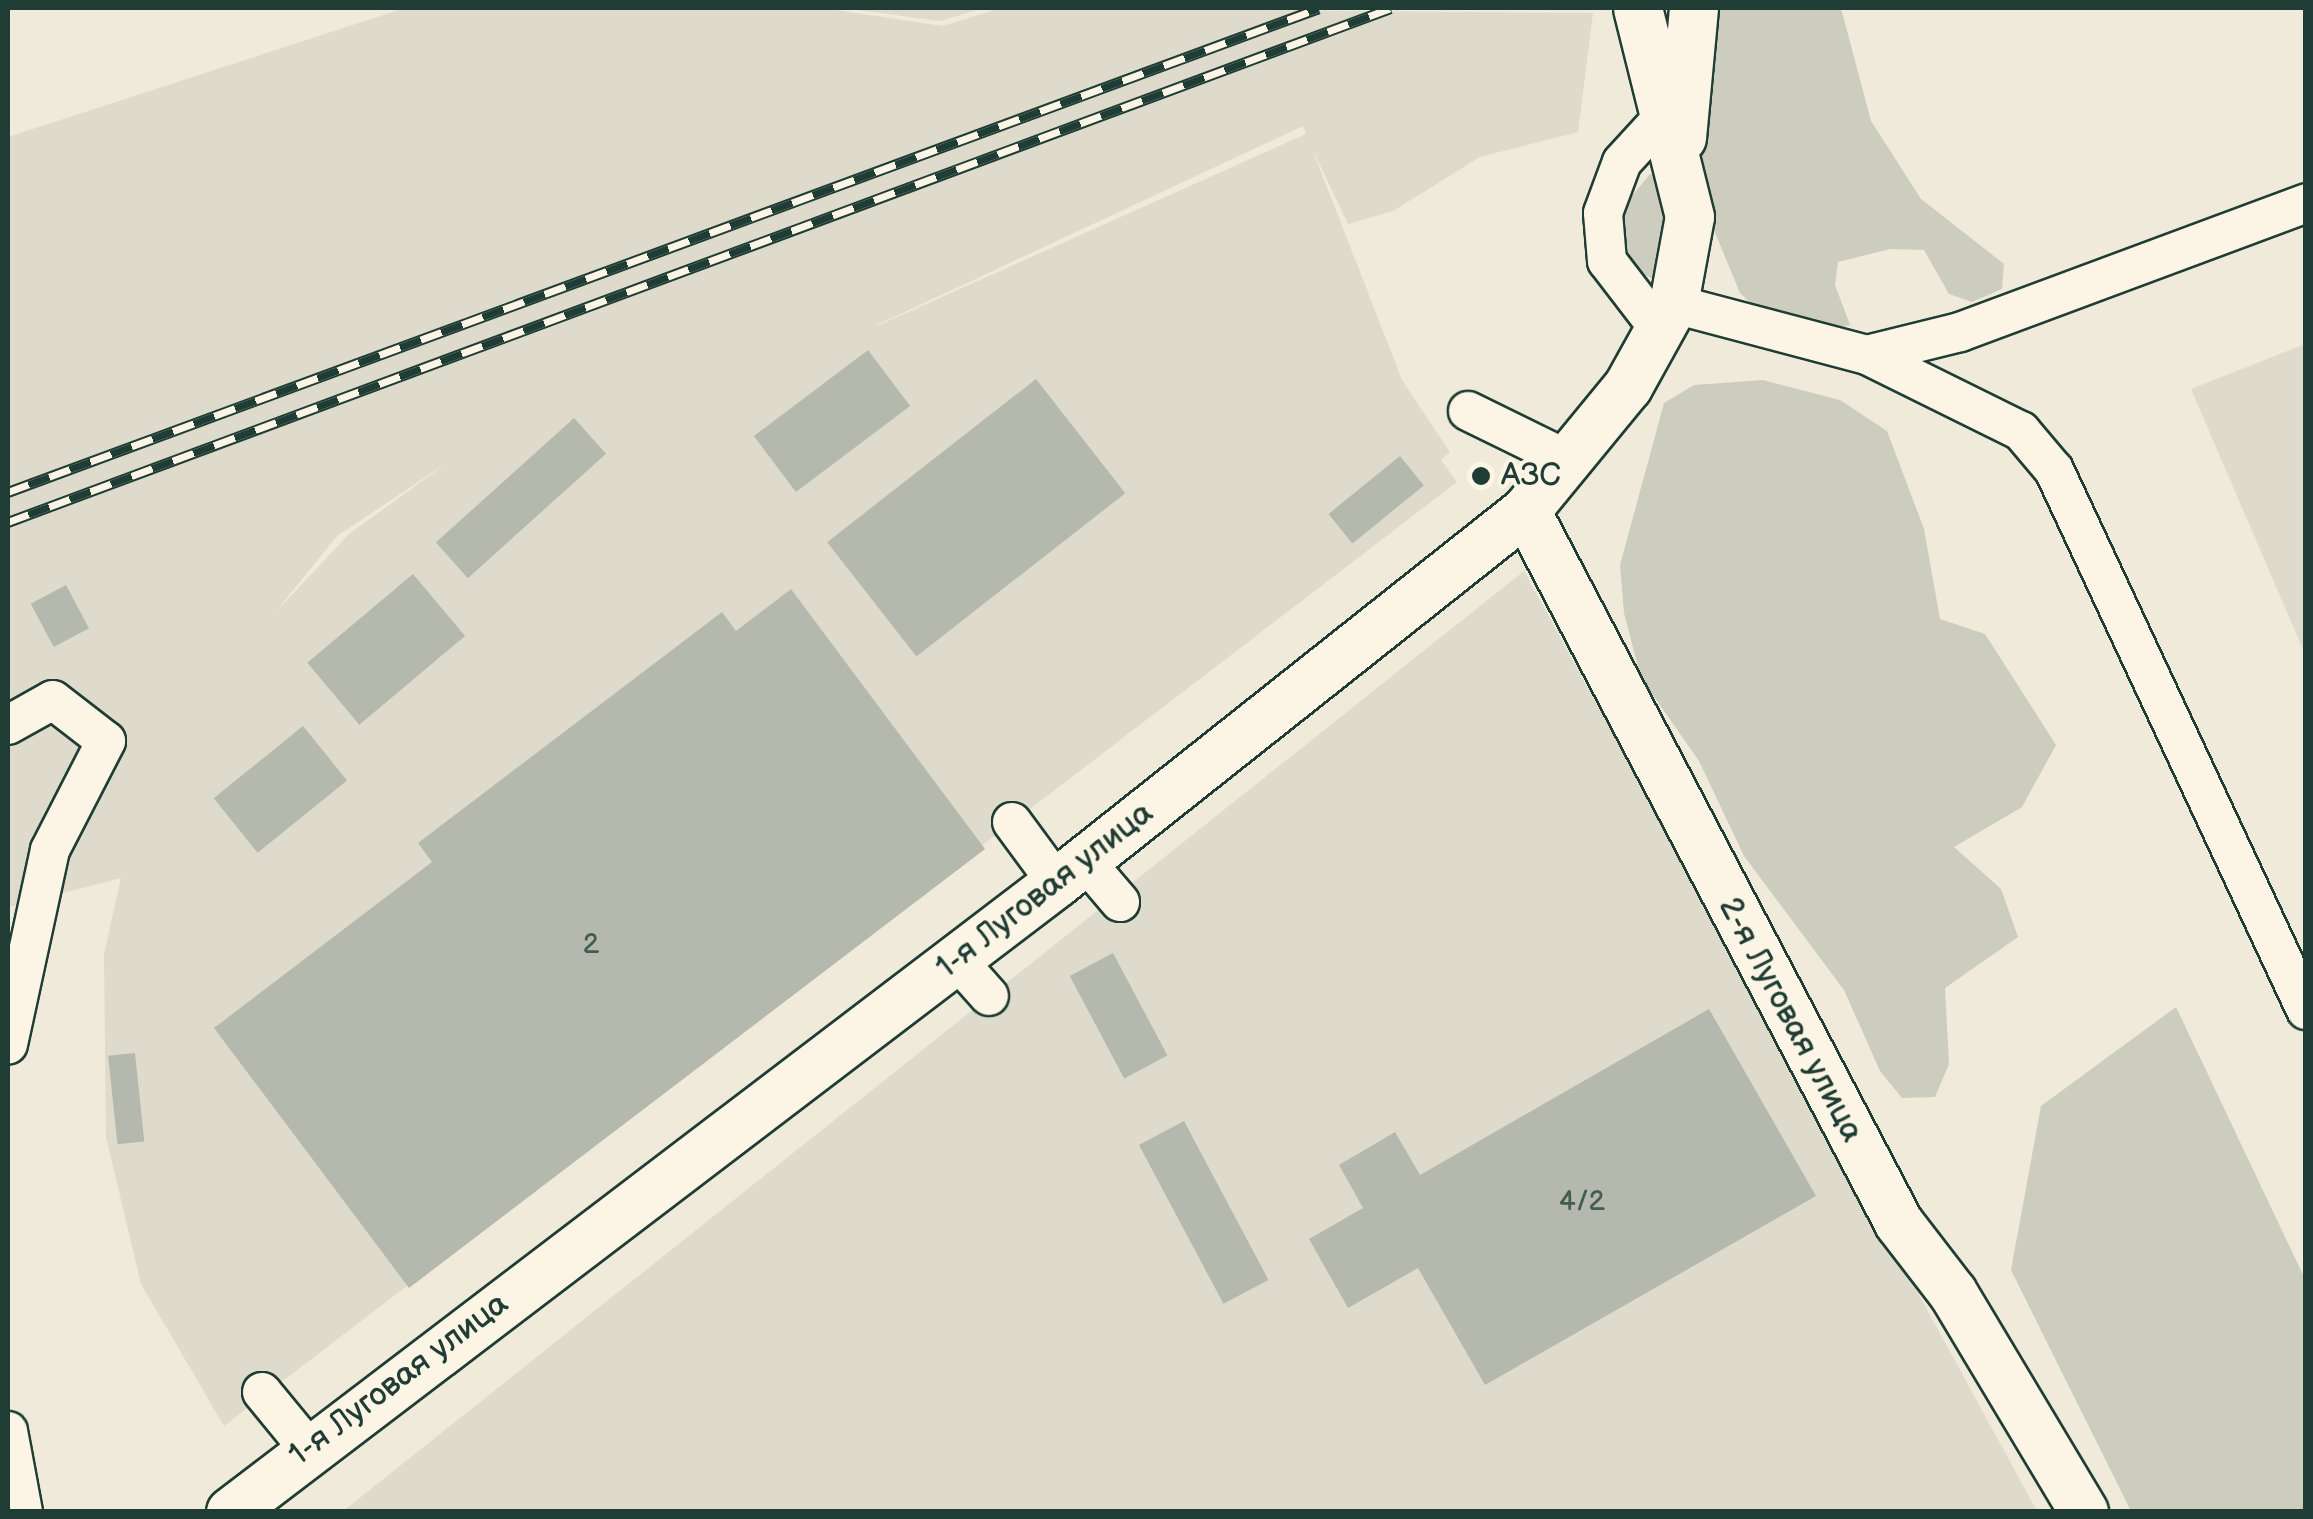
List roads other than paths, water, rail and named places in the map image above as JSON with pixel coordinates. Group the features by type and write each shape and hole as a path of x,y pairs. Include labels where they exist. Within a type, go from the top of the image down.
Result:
{"main road":[{"path":"1638,8 1674,132"},
{"path":"1674,132 1694,8"},
{"name":"1-я Луговая улица","path":"231,1512 308,1448 1071,872 1526,511 1568,460 1667,317 1690,217 1674,132"},
{"name":"2-я Луговая улица","path":"1526,511 1900,1223 1954,1293 2084,1512"}],"street":[{"path":"1674,132 1622,162 1603,213 1607,261 1667,317 1867,355 2021,432 2054,470 2306,1010"},
{"path":"1867,355 1960,332 2306,203"},
{"path":"1468,412 1568,460"},
{"path":"8,725 53,700 106,742 50,850 8,1045"},
{"path":"1012,822 1071,872 1120,902"},
{"path":"957,960 988,996"},
{"path":"262,1392 308,1448"},
{"path":"8,1430 23,1512"}],"railway":[{"path":"8,492 1319,8"},
{"path":"8,522 1391,8"}],"place":[{"name":"АЗС","path":"1481,476"}]}
